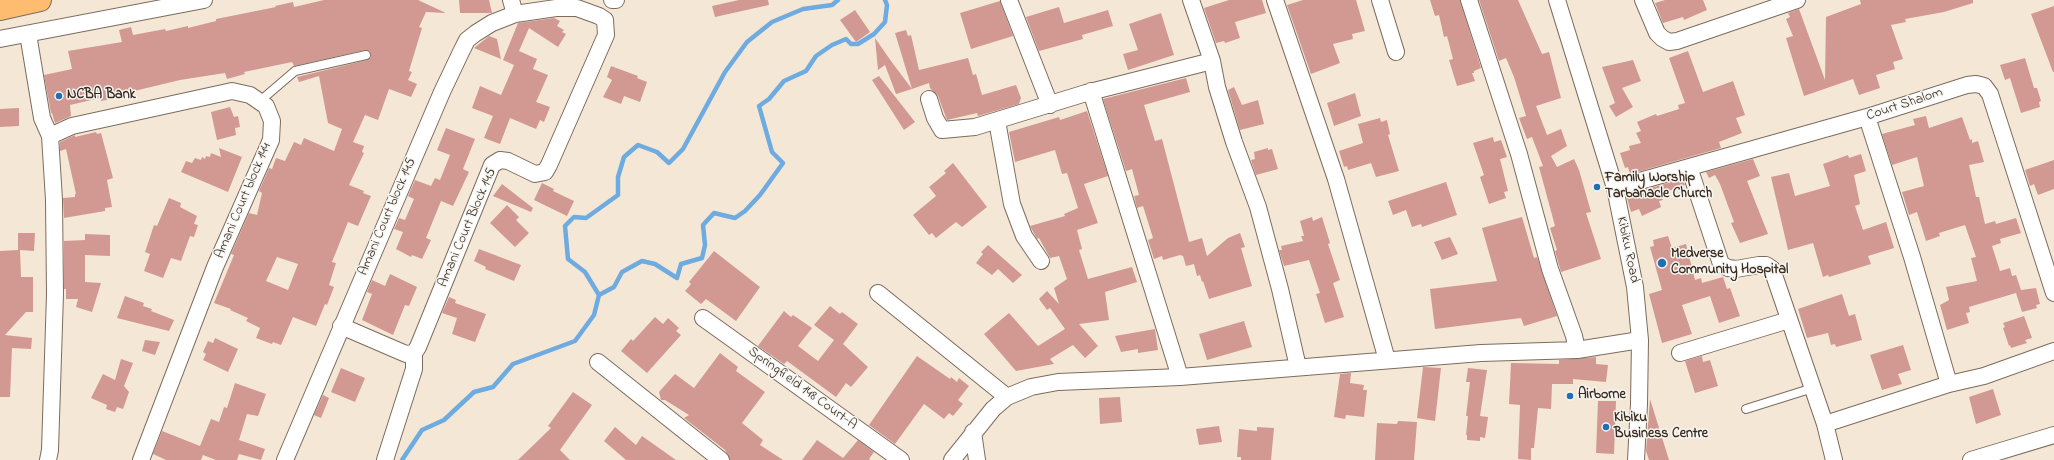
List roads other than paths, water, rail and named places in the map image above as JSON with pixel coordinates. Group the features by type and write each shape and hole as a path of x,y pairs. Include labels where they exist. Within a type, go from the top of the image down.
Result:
{"main road":[{"path":"0,9 40,0"}],"street":[{"path":"0,39 204,0"},
{"path":"576,8 590,0"},
{"path":"1009,0 1050,105"},
{"path":"1191,0 1212,61 1217,87 1234,142 1258,207 1280,289 1298,368"},
{"path":"1275,0 1336,179 1387,360"},
{"path":"1380,0 1396,52"},
{"path":"1469,0 1519,154 1550,270 1574,336 1577,350"},
{"name":"Kibiku Road","path":"1557,0 1614,188 1635,287 1640,340 1636,460"},
{"path":"1643,0 1657,33 1669,42 1677,41 1779,3 1797,0"},
{"name":"Amani Court Block 145","path":"414,353 418,347 492,165 500,160 508,161 534,174 544,172 549,165 606,35 605,20 599,16 576,8 513,7"},
{"name":"Amani Court block 145","path":"285,460 442,92 467,40 513,7"},
{"path":"28,34 42,118 50,136 54,200 55,294 50,450 48,460"},
{"path":"929,99 934,118 942,130 975,127 1091,92 1212,61"},
{"name":"Court Shalom","path":"1614,188 1867,117 1967,85 1976,84 1984,86 1990,94 2054,293"},
{"path":"50,136 72,126 232,92 250,94 260,101"},
{"path":"1091,92 1180,377"},
{"name":"Amani Court block 144","path":"141,460 215,267 271,140 272,122 266,106 260,101"},
{"path":"1867,117 1912,257 1949,384"},
{"path":"997,121 1012,204 1024,236 1041,261"},
{"path":"1689,167 1721,264 1728,268 1736,269 1759,265 1772,269 1824,424 1834,460"},
{"path":"878,293 1006,397"},
{"name":"Springfield 148 Court-A","path":"703,318 901,460"},
{"path":"1680,353 1789,320"},
{"path":"341,326 406,354 414,353 414,368 385,460"},
{"path":"952,460 993,408 1006,397 1031,387 1058,382 1180,377 1481,353 1577,350 1640,340"},
{"path":"1824,424 1949,384 1984,376 2054,351"},
{"path":"598,362 721,460"},
{"path":"973,432 977,460"},
{"path":"1971,460 2054,435"}],"lane":[{"path":"260,101 295,71 366,55"},
{"path":"1746,409 1812,388"}],"waterway":[{"path":"402,460 422,430 444,420 474,392 493,387 513,364 575,341 594,315 599,295 585,272 568,259 565,226 574,217 586,218 618,195 618,177 624,157 638,145 657,152 669,163 683,149 725,72 747,42 772,22 803,9 832,5 838,0"},
{"path":"599,295 614,287 622,272 642,261 655,264 677,278 681,264 702,258 705,245 703,225 714,213 735,218 745,211 760,195 783,163 772,152 759,106 769,99 784,81 806,71 816,56 832,45 846,39 851,44 858,44 874,34 885,22 887,5 885,0"}],"place":[{"name":"NCBA Bank","path":"59,96"},
{"name":"Family Worship Tarbanacle Church","path":"1597,187"},
{"name":"Medverse Community Hospital","path":"1662,263"},
{"name":"Airborne","path":"1570,396"},
{"name":"Kibiku Business Centre","path":"1606,427"}]}
